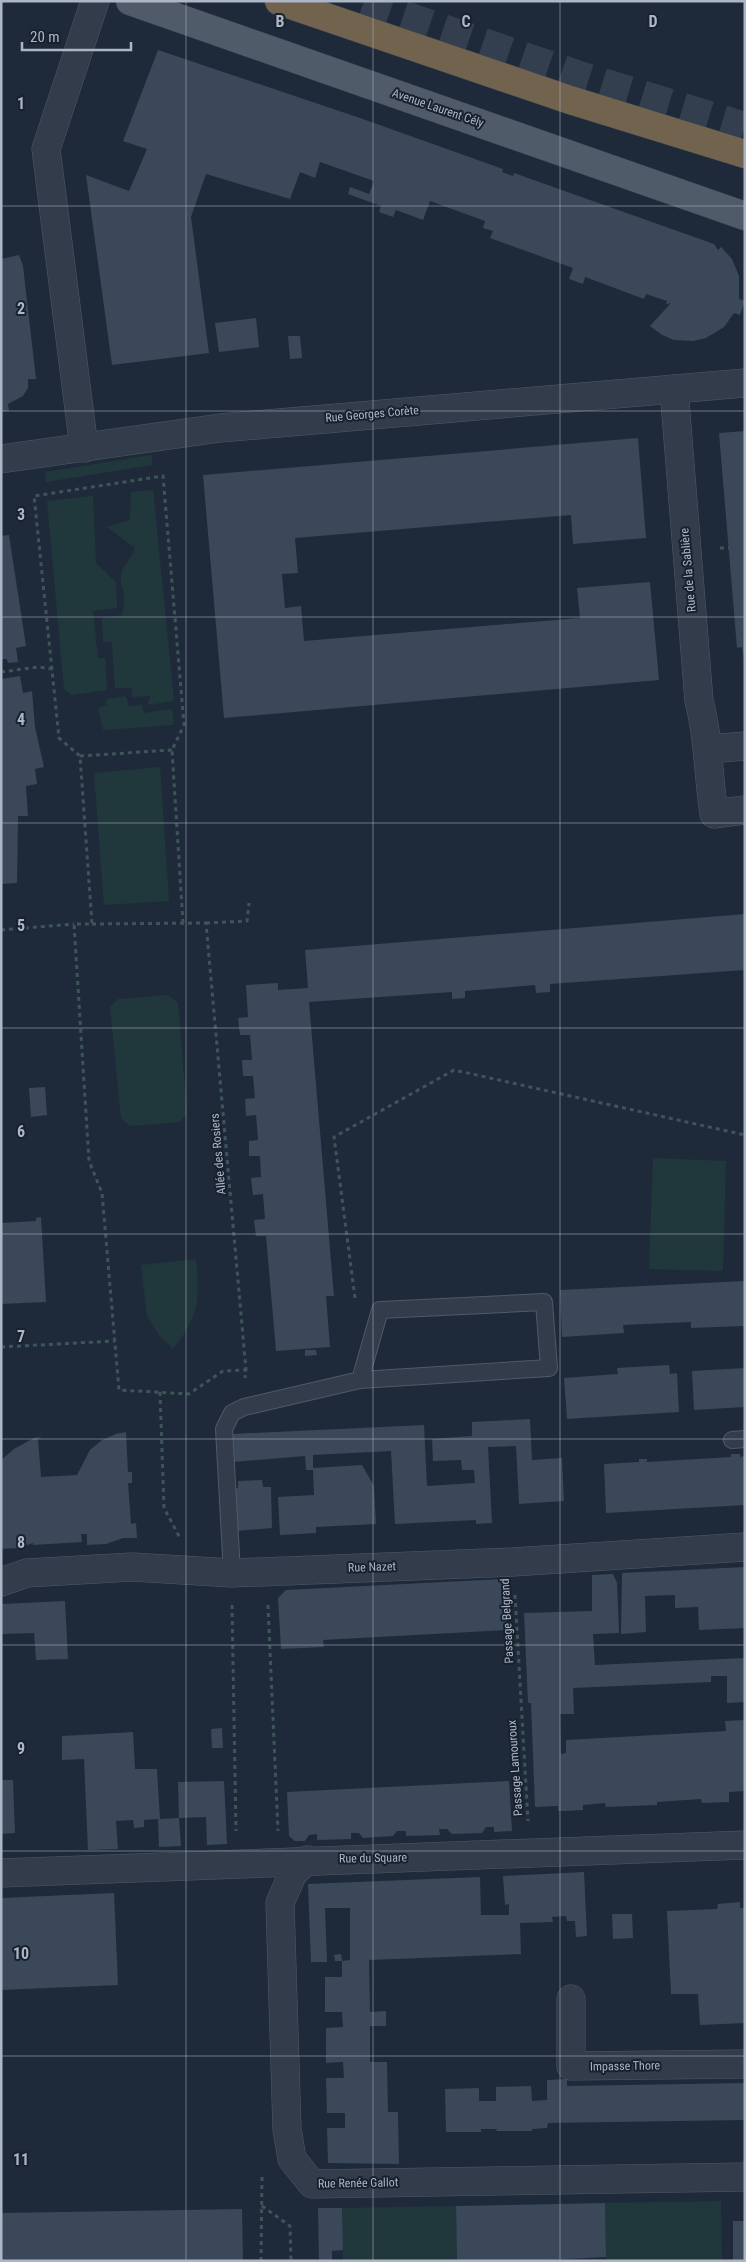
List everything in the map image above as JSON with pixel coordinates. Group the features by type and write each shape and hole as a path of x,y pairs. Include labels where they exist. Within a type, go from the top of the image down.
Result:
{"highway":[{"path":"279,1 570,100 745,154"}],"main road":[{"name":"Avenue Laurent Cély","path":"130,1 745,216"}],"street":[{"path":"84,448 46,149 95,1"},
{"name":"Rue Georges Corète","path":"1,458 220,428 745,383"},
{"name":"Rue de la Sablière","path":"674,389 699,701 706,726 709,783 714,814 745,810"},
{"path":"708,749 745,746"},
{"name":"Rue Nazet","path":"1,1582 27,1573 132,1567 232,1573 267,1572 513,1562 745,1547"},
{"name":"Rue du Square","path":"1,1873 307,1860 529,1855 745,1845"},
{"name":"Rue Renée Gallot","path":"307,1860 293,1874 280,1903 287,2129 292,2159 312,2184 745,2177"},
{"name":"Impasse Thore","path":"571,1999 571,2066 745,2064"}],"lane":[{"path":"232,1573 224,1429 232,1413 244,1408 360,1380 549,1368 544,1302 380,1310 360,1380"}],"path":[{"path":"172,750 80,756 59,738 34,496 163,476 184,725 172,750 183,923"},
{"path":"1,672 38,667 53,669"},
{"path":"80,756 92,924"},
{"path":"1,930 74,924 247,921 249,903"},
{"name":"Allée des Rosiers","path":"206,922 246,1370 244,1408"},
{"path":"74,924 89,1161 102,1193 119,1390 189,1394 223,1371 246,1370"},
{"path":"380,1310 355,1298 334,1137 454,1070 745,1134"},
{"path":"1,1347 115,1341"},
{"path":"160,1392 164,1508 182,1541"},
{"name":"Passage Belgrand","path":"513,1562 519,1680"},
{"path":"267,1572 279,1861"},
{"name":"Passage Lamouroux","path":"519,1680 529,1855"},
{"path":"262,2206 290,2226 291,2261"}],"green space":[{"path":"151,455 153,465 46,482 45,472"},
{"path":"153,490 174,701 148,705 150,696 132,697 132,688 115,688 112,642 103,642 102,618 122,615 124,593 121,576 135,548 107,527 130,520 131,492"},
{"path":"93,496 96,563 116,582 117,608 93,611 98,658 105,658 107,690 72,695 64,689 47,501"},
{"path":"126,696 129,706 142,705 144,713 172,709 174,725 103,730 98,708 107,705 106,699"},
{"path":"160,767 169,901 104,905 94,773"},
{"path":"168,995 178,1003 187,1114 180,1122 130,1126 121,1118 110,1007 118,999"},
{"path":"653,1158 726,1161 723,1271 649,1269"},
{"path":"196,1259 198,1285 196,1307 188,1327 173,1349 159,1335 147,1316 141,1265"},
{"path":"721,2201 722,2261 606,2261 605,2203"},
{"path":"456,2206 457,2261 343,2261 342,2208"}],"building":[{"path":"158,50 360,118 503,169 502,172 513,176 514,173 714,244 718,250 721,247 732,259 739,276 739,299 745,301 740,315 734,313 724,327 706,338 693,341 674,340 662,335 650,326 671,303 666,304 667,301 646,294 644,299 585,277 583,284 569,279 573,268 490,238 493,231 483,228 485,221 430,201 423,220 396,210 393,217 379,212 381,206 348,194 350,187 369,194 374,181 320,162 315,178 300,172 290,199 206,174 191,217 209,353 112,365 86,175 129,191 147,149 123,141"},
{"path":"19,255 23,266 36,379 28,379 28,388 23,396 8,404 9,411 1,412 1,259"},
{"path":"256,318 259,347 219,352 215,323"},
{"path":"288,336 300,336 302,358 290,359"},
{"path":"745,431 744,659 742,647 737,648 719,433"},
{"path":"638,438 646,538 573,544 571,515 295,538 298,573 282,574 285,608 301,606 304,641 580,618 577,588 650,582 659,680 224,718 203,475"},
{"path":"9,535 26,646 16,648 18,662 8,663 7,659 1,659 1,536"},
{"path":"20,676 23,693 32,691 35,727 44,767 35,769 37,784 26,786 28,816 18,816 17,883 1,884 1,679"},
{"path":"745,914 745,970 550,984 550,992 536,993 535,985 465,991 465,998 452,999 452,992 309,1002 334,1296 326,1296 330,1347 276,1351 266,1236 256,1236 254,1220 265,1219 263,1194 253,1195 251,1178 261,1177 260,1156 249,1156 249,1141 258,1140 256,1115 246,1116 245,1099 255,1098 253,1076 243,1076 242,1060 252,1060 250,1035 240,1035 238,1018 248,1017 246,985 278,983 278,990 308,988 305,950"},
{"path":"45,1087 47,1115 31,1117 29,1088"},
{"path":"41,1217 46,1302 1,1304 1,1223 36,1221 36,1218"},
{"path":"745,1281 745,1326 691,1328 691,1322 623,1325 624,1333 562,1337 560,1290"},
{"path":"305,1350 316,1350 317,1355 305,1356"},
{"path":"669,1365 670,1374 677,1373 679,1412 567,1419 564,1378 618,1374 617,1368"},
{"path":"745,1368 745,1407 694,1410 692,1371"},
{"path":"530,1419 532,1460 562,1458 564,1501 519,1504 516,1446 488,1447 492,1523 476,1524 476,1520 395,1524 391,1451 313,1455 313,1468 362,1465 374,1486 376,1524 316,1527 316,1533 280,1535 278,1497 314,1495 313,1470 306,1470 305,1456 233,1462 231,1434 424,1425 427,1486 475,1483 474,1470 462,1470 461,1460 433,1461 432,1439 472,1436 472,1422"},
{"path":"126,1432 128,1472 132,1472 132,1483 128,1483 131,1524 136,1523 137,1538 123,1538 106,1544 87,1545 87,1534 81,1534 82,1542 33,1545 33,1543 18,1548 1,1549 1,1460 14,1449 34,1438 42,1437 38,1439 41,1477 77,1475 90,1450 102,1440"},
{"path":"731,1454 740,1454 740,1457 745,1456 745,1505 606,1513 604,1464 639,1462 639,1459 647,1459 647,1462 731,1457"},
{"path":"262,1480 263,1487 271,1487 272,1528 236,1531 234,1489 238,1488 238,1481"},
{"path":"745,1567 745,1628 699,1630 698,1607 675,1608 675,1595 645,1596 646,1632 621,1634 622,1573"},
{"path":"613,1574 617,1583 619,1633 593,1634 595,1665 745,1658 745,1702 727,1703 727,1676 711,1676 711,1682 573,1688 574,1714 560,1714 561,1754 566,1753 566,1740 726,1731 725,1721 745,1720 745,1791 729,1792 729,1802 702,1803 701,1799 657,1802 657,1805 606,1807 605,1803 583,1805 583,1810 564,1811 558,1811 558,1806 535,1807 531,1703 528,1703 524,1613 592,1611 592,1575"},
{"path":"504,1579 507,1630 323,1640 324,1647 281,1649 278,1598 286,1590"},
{"path":"65,1601 68,1659 36,1660 34,1633 1,1634 1,1604"},
{"path":"222,1728 223,1748 212,1748 211,1729"},
{"path":"133,1732 135,1769 157,1769 160,1819 179,1818 181,1846 159,1847 158,1819 144,1820 144,1827 134,1828 133,1820 116,1821 118,1849 88,1850 84,1759 62,1760 62,1736"},
{"path":"1,1780 13,1780 15,1833 1,1834"},
{"path":"224,1781 227,1844 207,1845 206,1817 179,1818 178,1782"},
{"path":"509,1781 512,1831 494,1832 494,1827 486,1827 482,1833 452,1834 447,1829 439,1829 440,1835 406,1836 406,1831 397,1831 393,1836 363,1838 359,1833 351,1833 351,1839 317,1840 317,1834 309,1835 305,1841 295,1841 289,1836 287,1792"},
{"path":"584,1872 587,1936 576,1937 575,1921 567,1921 566,1916 552,1917 553,1922 520,1923 521,1954 369,1960 370,2012 386,2011 386,2026 370,2026 370,2062 387,2062 388,2112 398,2112 399,2164 328,2163 327,2128 345,2128 345,2113 327,2113 326,2078 344,2078 343,2062 326,2063 326,2028 343,2027 342,2012 325,2012 325,1977 342,1977 342,1961 350,1960 350,1908 325,1908 327,1962 311,1962 308,1884 480,1877 481,1915 509,1915 509,1904 505,1905 503,1876"},
{"path":"114,1893 118,1985 1,1990 1,1898"},
{"path":"740,1902 740,1908 745,1908 745,2023 700,2025 698,1994 671,1994 667,1911 717,1909 718,1904"},
{"path":"612,1914 632,1914 633,1938 613,1939"},
{"path":"341,1954 342,1961 335,1961 334,1955"},
{"path":"567,2079 567,2086 745,2083 745,2120 548,2123 547,2128 532,2129 532,2131 481,2129 481,2132 446,2132 445,2089 479,2088 479,2101 496,2101 496,2087 531,2086 532,2101 547,2100 547,2080"},
{"path":"605,2203 606,2257 530,2261 457,2261 456,2206"},
{"path":"318,2208 342,2208 343,2250 332,2251 332,2261 319,2261"},
{"path":"242,2209 243,2261 1,2261 1,2213"},
{"path":"733,2221 745,2221 745,2261 733,2261"}],"tunnel":[{"path":"364,1 577,74 745,126"}]}
